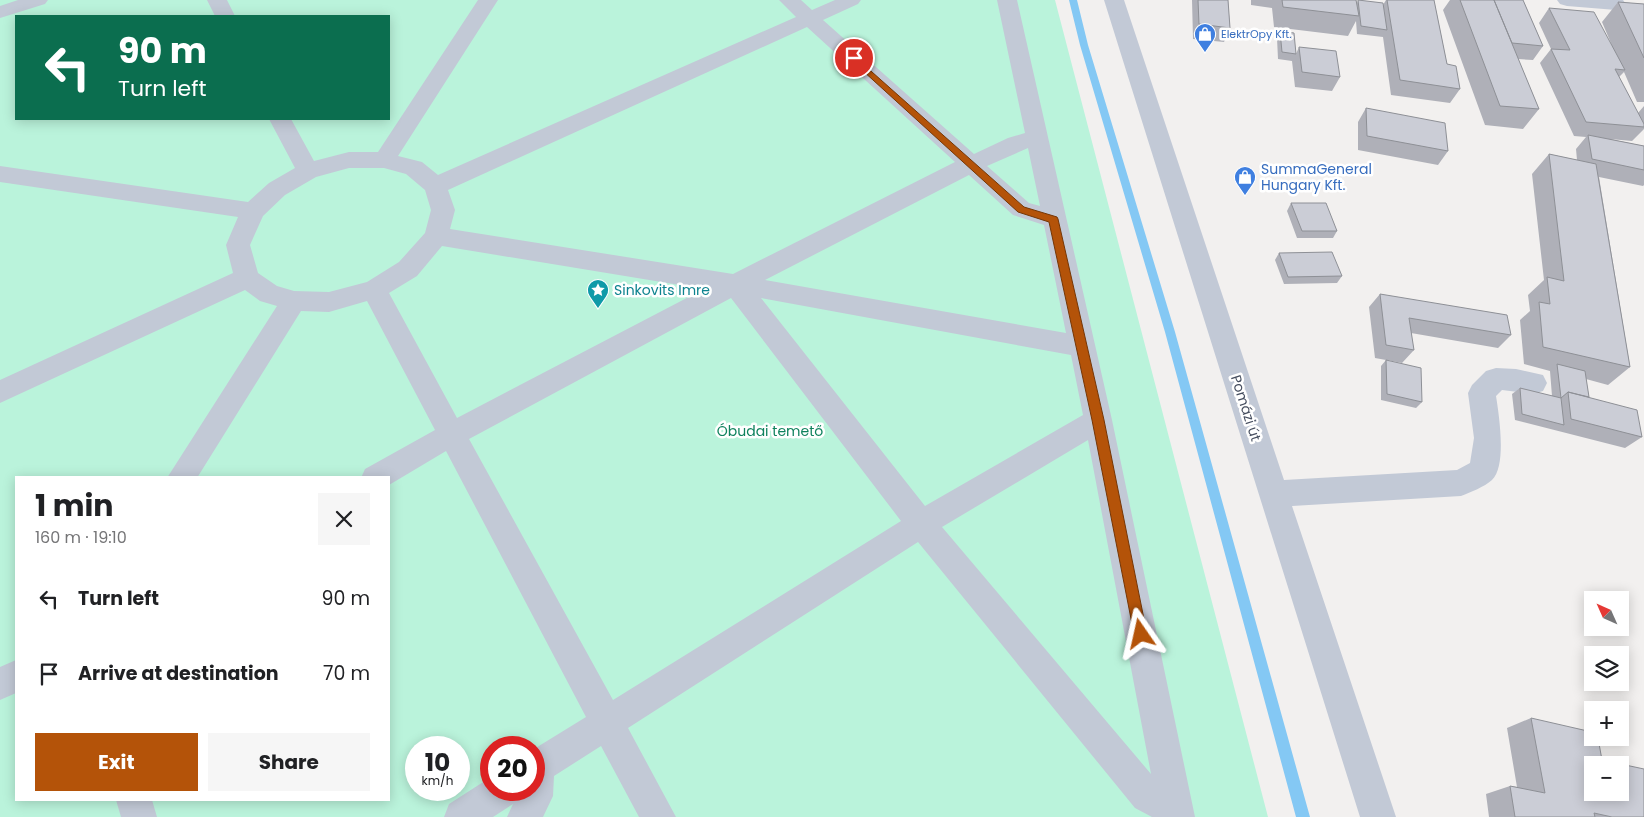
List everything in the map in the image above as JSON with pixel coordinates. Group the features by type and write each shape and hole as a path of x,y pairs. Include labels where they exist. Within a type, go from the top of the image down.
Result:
{"street":[{"path":"0,12 38,0"},
{"path":"217,0 224,15"},
{"path":"384,160 488,0"},
{"path":"789,0 1021,209 1053,219"},
{"path":"435,186 851,0"},
{"path":"1007,0 1080,346 1098,420 1176,814"},
{"name":"Pomázi út","path":"1114,0 1378,817"},
{"path":"1567,0 1613,2"},
{"path":"281,120 308,172"},
{"path":"378,476 452,434 735,284 971,164 1016,143 1036,138"},
{"path":"349,160 384,160 414,168 435,186 443,210 436,236 408,269 374,290 329,302 294,301 269,294 247,278 238,245 254,212 277,189 308,172 349,160"},
{"path":"0,174 254,212"},
{"path":"436,236 735,284 1080,346"},
{"path":"0,392 247,278"},
{"path":"735,284 922,524 1147,796 1176,814"},
{"path":"374,290 658,817"},
{"path":"182,476 294,301"},
{"path":"1274,494 1461,483 1483,470 1488,438 1482,393 1496,379 1533,383"},
{"path":"545,762 607,721 922,524 1098,420"},
{"path":"0,684 15,676"},
{"path":"134,801 138,817"},
{"path":"462,817 486,801"},
{"path":"525,817 533,801"}],"green space":[{"name":"Óbudai temető","path":"0,0 1055,0 1268,817 0,817"}],"building":[{"path":"1198,0 1228,0 1230,28 1199,24"},
{"path":"1282,0 1356,0 1359,16 1283,7"},
{"path":"1358,0 1383,3 1387,30 1361,26"},
{"path":"1387,0 1434,0 1447,64 1456,66 1460,89 1400,80"},
{"path":"1460,0 1494,0 1539,109 1500,106"},
{"path":"1494,0 1523,0 1543,46 1512,43"},
{"path":"1618,2 1644,4 1644,58"},
{"path":"1549,8 1594,12 1625,70 1615,69 1644,127 1586,122 1551,49 1570,50"},
{"path":"1280,31 1294,33 1296,54 1282,52"},
{"path":"1299,47 1336,51 1340,77 1302,72"},
{"path":"1366,108 1445,123 1448,151 1367,136"},
{"path":"1588,135 1644,146 1644,170 1592,159"},
{"path":"1549,154 1596,164 1630,367 1543,347 1539,302 1550,304 1547,277 1564,281"},
{"path":"1291,203 1326,203 1337,231 1302,231"},
{"path":"1332,252 1342,276 1288,277 1279,253"},
{"path":"1380,294 1507,315 1511,335 1409,318 1414,350 1386,345"},
{"path":"1386,360 1421,368 1422,402 1387,394"},
{"path":"1557,364 1585,371 1589,397 1568,392 1561,398"},
{"path":"1520,388 1561,398 1564,425 1522,414"},
{"path":"1568,392 1637,410 1642,437 1571,419"},
{"path":"1531,718 1584,730 1584,746 1599,746 1601,756 1584,756 1584,801 1629,801 1629,766 1644,769 1644,817 1612,817 1594,813 1595,817 1515,817 1510,786 1545,793"}],"waterway":[{"path":"1073,0 1084,45 1170,332 1303,817"}],"place":[{"name":"ElektrOpy Kft.","path":"1205,53"},
{"name":"SummaGeneral Hungary Kft.","path":"1245,196"},
{"name":"Sinkovits Imre","path":"598,309"}],"route":[{"path":"854,58 1021,209 1053,219 1098,420 1141,634"}]}
